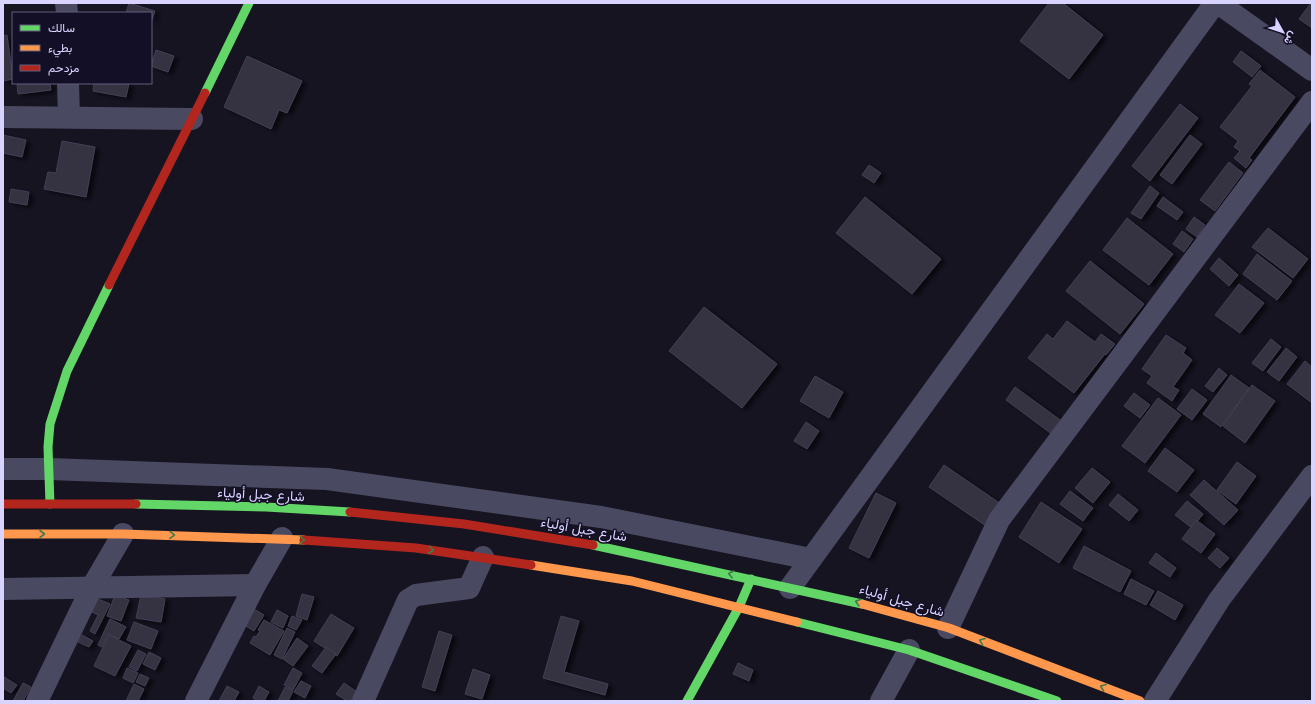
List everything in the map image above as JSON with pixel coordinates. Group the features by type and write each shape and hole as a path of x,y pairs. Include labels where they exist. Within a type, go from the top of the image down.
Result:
{"main road":[{"path":"50,504 48,447 50,424 67,371 249,3"},
{"name":"شارع جبل أولياء","path":"3,504 208,506 325,511 420,519 501,529 635,553 850,600 948,628 1140,701"},
{"path":"3,534 123,534 282,538 416,548 483,557 632,581 739,607 909,650 1057,701"},
{"path":"687,701 739,607 751,579"}],"street":[{"path":"790,588 1215,3"},
{"path":"1218,3 1312,70"},
{"path":"68,84 69,118"},
{"path":"948,628 999,520 1312,102"},
{"path":"3,117 192,119"},
{"path":"3,469 49,468 328,479 601,517 811,559"},
{"path":"1155,701 1219,600 1312,476"},
{"path":"37,701 92,586 123,534"},
{"path":"196,701 255,585 282,538"},
{"path":"363,701 408,600 416,595 469,588 483,557"},
{"path":"3,589 92,586 255,585"},
{"path":"881,701 909,650"}],"building":[{"path":"129,3 155,11 152,20 152,12 126,12"},
{"path":"1049,3 1063,3 1103,35 1069,79 1020,41"},
{"path":"1312,3 1312,28 1299,19"},
{"path":"7,35 12,79 3,81 3,36"},
{"path":"156,50 174,56 168,72 152,66"},
{"path":"1241,51 1261,66 1252,77 1233,62"},
{"path":"247,56 302,81 287,113 279,110 271,129 224,107"},
{"path":"1260,70 1295,97 1249,158 1252,160 1246,168 1234,158 1240,151 1234,147 1238,141 1220,127 1252,86 1249,84"},
{"path":"17,84 50,84 51,90 18,94"},
{"path":"94,84 129,84 126,97 93,91"},
{"path":"1180,104 1198,118 1150,181 1132,166"},
{"path":"3,135 26,140 22,157 3,153"},
{"path":"1190,135 1202,144 1172,184 1160,175"},
{"path":"62,141 95,147 86,197 44,189 48,172 56,173"},
{"path":"1229,162 1243,173 1215,211 1200,200"},
{"path":"869,165 881,173 874,183 862,175"},
{"path":"1150,186 1159,193 1141,219 1131,213"},
{"path":"11,189 29,192 27,205 9,202"},
{"path":"865,197 941,259 912,294 836,233"},
{"path":"1163,197 1183,212 1177,220 1157,206"},
{"path":"1194,217 1205,225 1197,237 1186,229"},
{"path":"1127,218 1173,254 1149,285 1103,250"},
{"path":"1268,228 1308,259 1293,278 1252,247"},
{"path":"1182,231 1193,239 1184,252 1173,244"},
{"path":"1257,254 1292,281 1277,300 1243,274"},
{"path":"1219,258 1238,275 1229,286 1210,269"},
{"path":"1090,261 1144,304 1120,334 1066,291"},
{"path":"1239,284 1264,303 1240,333 1215,315"},
{"path":"704,307 777,364 742,408 669,351"},
{"path":"1067,321 1095,342 1101,334 1115,344 1106,355 1105,354 1074,393 1028,358 1047,334 1053,339"},
{"path":"1166,335 1186,348 1183,353 1192,360 1173,387 1179,390 1172,401 1147,383 1152,376 1142,369"},
{"path":"1271,339 1281,347 1263,371 1252,363"},
{"path":"1286,348 1297,357 1279,381 1267,372"},
{"path":"1305,361 1312,367 1312,403 1287,384"},
{"path":"1219,368 1227,375 1213,392 1205,386"},
{"path":"1231,375 1249,388 1221,427 1203,414"},
{"path":"815,376 843,392 829,418 800,401"},
{"path":"1252,385 1275,401 1245,443 1223,426"},
{"path":"1015,387 1063,422 1053,435 1006,400"},
{"path":"1192,389 1207,400 1192,420 1177,409"},
{"path":"1134,393 1150,405 1140,418 1124,406"},
{"path":"1158,398 1181,415 1145,463 1122,446"},
{"path":"806,422 819,431 807,449 794,441"},
{"path":"1165,448 1194,470 1177,492 1148,471"},
{"path":"1237,462 1256,476 1236,504 1217,490"},
{"path":"944,465 1001,504 986,526 929,487"},
{"path":"1092,468 1110,482 1093,503 1075,488"},
{"path":"1204,480 1238,510 1224,525 1190,495"},
{"path":"1070,491 1093,508 1083,521 1060,504"},
{"path":"876,493 896,503 869,558 849,548"},
{"path":"1118,494 1138,510 1129,521 1109,505"},
{"path":"1187,501 1203,514 1192,528 1175,515"},
{"path":"1041,502 1082,529 1059,563 1019,537"},
{"path":"1196,520 1215,534 1201,553 1182,539"},
{"path":"1084,546 1131,571 1120,592 1073,568"},
{"path":"1217,548 1229,558 1220,568 1208,558"},
{"path":"1156,553 1176,568 1170,577 1149,563"},
{"path":"1131,579 1154,591 1146,605 1124,594"},
{"path":"1158,591 1183,605 1175,620 1150,605"},
{"path":"302,594 314,597 307,620 296,616"},
{"path":"115,595 129,600 121,621 107,616"},
{"path":"141,595 165,599 161,622 136,618"},
{"path":"98,599 110,604 95,634 90,631 98,615 92,612"},
{"path":"254,609 264,615 254,631 244,625"},
{"path":"277,610 288,616 283,628 271,622"},
{"path":"331,614 354,628 337,656 314,641"},
{"path":"292,616 302,620 296,630 288,626"},
{"path":"561,616 579,621 564,672 608,684 605,695 543,678"},
{"path":"110,619 126,627 119,639 108,634 102,647 98,645"},
{"path":"264,620 284,631 270,655 250,643 254,636 256,637 260,631 258,630"},
{"path":"134,622 158,631 151,649 127,640"},
{"path":"287,628 295,632 282,659 274,655"},
{"path":"439,631 452,635 435,691 422,687"},
{"path":"82,635 93,641 89,647 78,642"},
{"path":"109,635 131,646 115,676 94,666"},
{"path":"297,638 308,646 293,666 283,659"},
{"path":"326,647 336,654 322,673 312,666"},
{"path":"138,650 146,654 137,671 129,667"},
{"path":"149,652 161,658 155,670 143,664"},
{"path":"738,663 753,670 749,681 733,674"},
{"path":"127,668 138,673 133,683 123,678"},
{"path":"293,668 302,673 293,690 284,685"},
{"path":"473,669 490,675 482,699 465,694"},
{"path":"140,674 149,678 145,686 136,682"},
{"path":"4,677 17,685 11,693 3,688"},
{"path":"301,681 311,686 305,698 294,692"},
{"path":"23,683 31,687 23,701 13,701"},
{"path":"344,683 357,692 350,701 347,701 336,694"},
{"path":"134,684 144,689 138,701 126,701"},
{"path":"227,686 239,692 234,701 219,701"},
{"path":"259,686 269,692 264,701 258,701 253,698"},
{"path":"285,687 293,691 288,701 278,701"}],"traffic: fast":[{"path":"205,93 249,3"},
{"path":"50,504 48,447 50,424 67,371 109,285"},
{"path":"136,504 266,507 350,512"},
{"path":"593,545 862,604"},
{"path":"687,701 739,607 751,579"},
{"path":"797,622 909,650 1057,701"}],"traffic: slow":[{"path":"3,534 123,534 304,540"},
{"path":"531,565 632,581 797,622"},
{"path":"862,604 949,628 1140,701"}],"traffic: jam":[{"path":"109,285 205,93"},
{"path":"3,504 136,504"},
{"path":"350,512 464,524 593,545"},
{"path":"304,540 416,548 531,565"}]}
